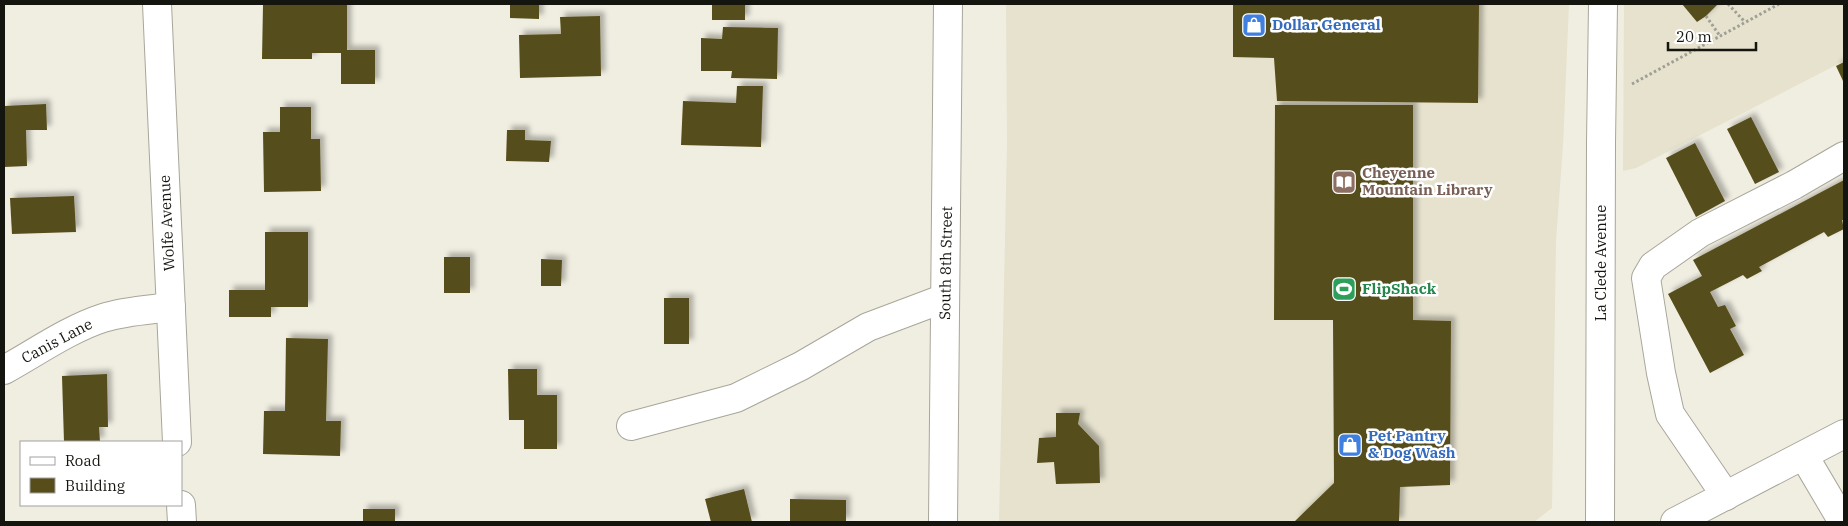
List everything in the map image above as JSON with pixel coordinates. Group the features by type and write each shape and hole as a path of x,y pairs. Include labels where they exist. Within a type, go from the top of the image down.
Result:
{"street":[{"name":"Wolfe Avenue","path":"157,4 177,441"},
{"name":"South 8th Street","path":"943,522 948,4"},
{"name":"La Clede Avenue","path":"1600,522 1603,4"},
{"path":"1726,496 1670,414 1661,373 1646,278 1653,266 1700,233 1794,185 1844,156"},
{"path":"631,426 736,398 801,366 868,328 945,298"},
{"name":"Canis Lane","path":"4,370 84,326 103,318 127,312 171,307"},
{"path":"1675,522 1844,434"},
{"path":"1804,456 1843,522"},
{"path":"181,506 182,522"}],"path":[{"path":"1728,4 1745,22"},
{"path":"1632,84 1779,4"},
{"path":"1706,16 1720,36"}],"shaded area":[{"path":"1006,4 1569,4 1563,145 1556,241 1552,508 1534,522 999,522 1007,143"},
{"path":"1624,4 1844,4 1844,61 1636,168 1623,171"}],"building":[{"path":"510,4 539,4 539,19 510,18"},
{"path":"712,4 745,4 745,20 712,20"},
{"path":"1233,4 1479,4 1478,103 1277,101 1274,58 1233,57"},
{"path":"1682,4 1718,4 1697,22"},
{"path":"263,5 347,5 347,50 375,50 375,84 341,84 341,53 312,53 312,59 262,59"},
{"path":"600,16 601,76 520,78 519,35 561,34 560,17"},
{"path":"723,27 778,28 777,79 731,78 732,71 701,71 701,38 722,39"},
{"path":"1844,62 1844,83 1836,66"},
{"path":"737,86 763,86 761,147 681,145 683,101 736,103"},
{"path":"46,104 47,130 26,130 27,166 4,167 4,106"},
{"path":"1275,105 1413,105 1413,320 1451,321 1450,485 1400,487 1399,522 1294,522 1334,483 1333,320 1274,320"},
{"path":"280,107 311,107 311,139 320,139 321,191 264,192 263,132 280,132"},
{"path":"1751,117 1779,172 1755,184 1727,129"},
{"path":"507,130 525,130 525,140 551,141 549,162 506,161"},
{"path":"1695,143 1725,201 1696,217 1666,158"},
{"path":"1844,180 1844,220 1842,220 1844,229 1828,237 1824,232 1759,267 1762,271 1747,279 1743,275 1710,292 1718,307 1725,305 1736,326 1730,329 1744,355 1710,373 1668,294 1702,276 1693,260"},
{"path":"74,196 76,232 12,234 10,198"},
{"path":"265,232 308,232 308,307 271,307 271,317 229,317 229,290 265,290"},
{"path":"444,257 470,257 470,293 444,293"},
{"path":"541,259 562,260 561,286 541,286"},
{"path":"664,298 689,298 689,344 664,344"},
{"path":"286,338 328,339 326,421 341,421 340,456 263,454 264,411 285,411"},
{"path":"508,369 537,369 537,395 557,395 557,449 524,449 524,420 509,420"},
{"path":"107,374 108,427 99,427 100,441 64,441 62,376"},
{"path":"1056,413 1080,413 1078,424 1099,446 1100,483 1056,484 1054,462 1037,463 1039,438 1056,437"},
{"path":"744,489 752,522 711,522 705,499"},
{"path":"790,499 846,500 846,522 790,522"},
{"path":"363,509 395,509 395,522 363,522"}],"place":[{"name":"Dollar General","path":"1254,25"},
{"name":"Cheyenne Mountain Library","path":"1344,182"},
{"name":"FlipShack","path":"1344,289"},
{"name":"Pet Pantry & Dog Wash","path":"1350,445"}]}
